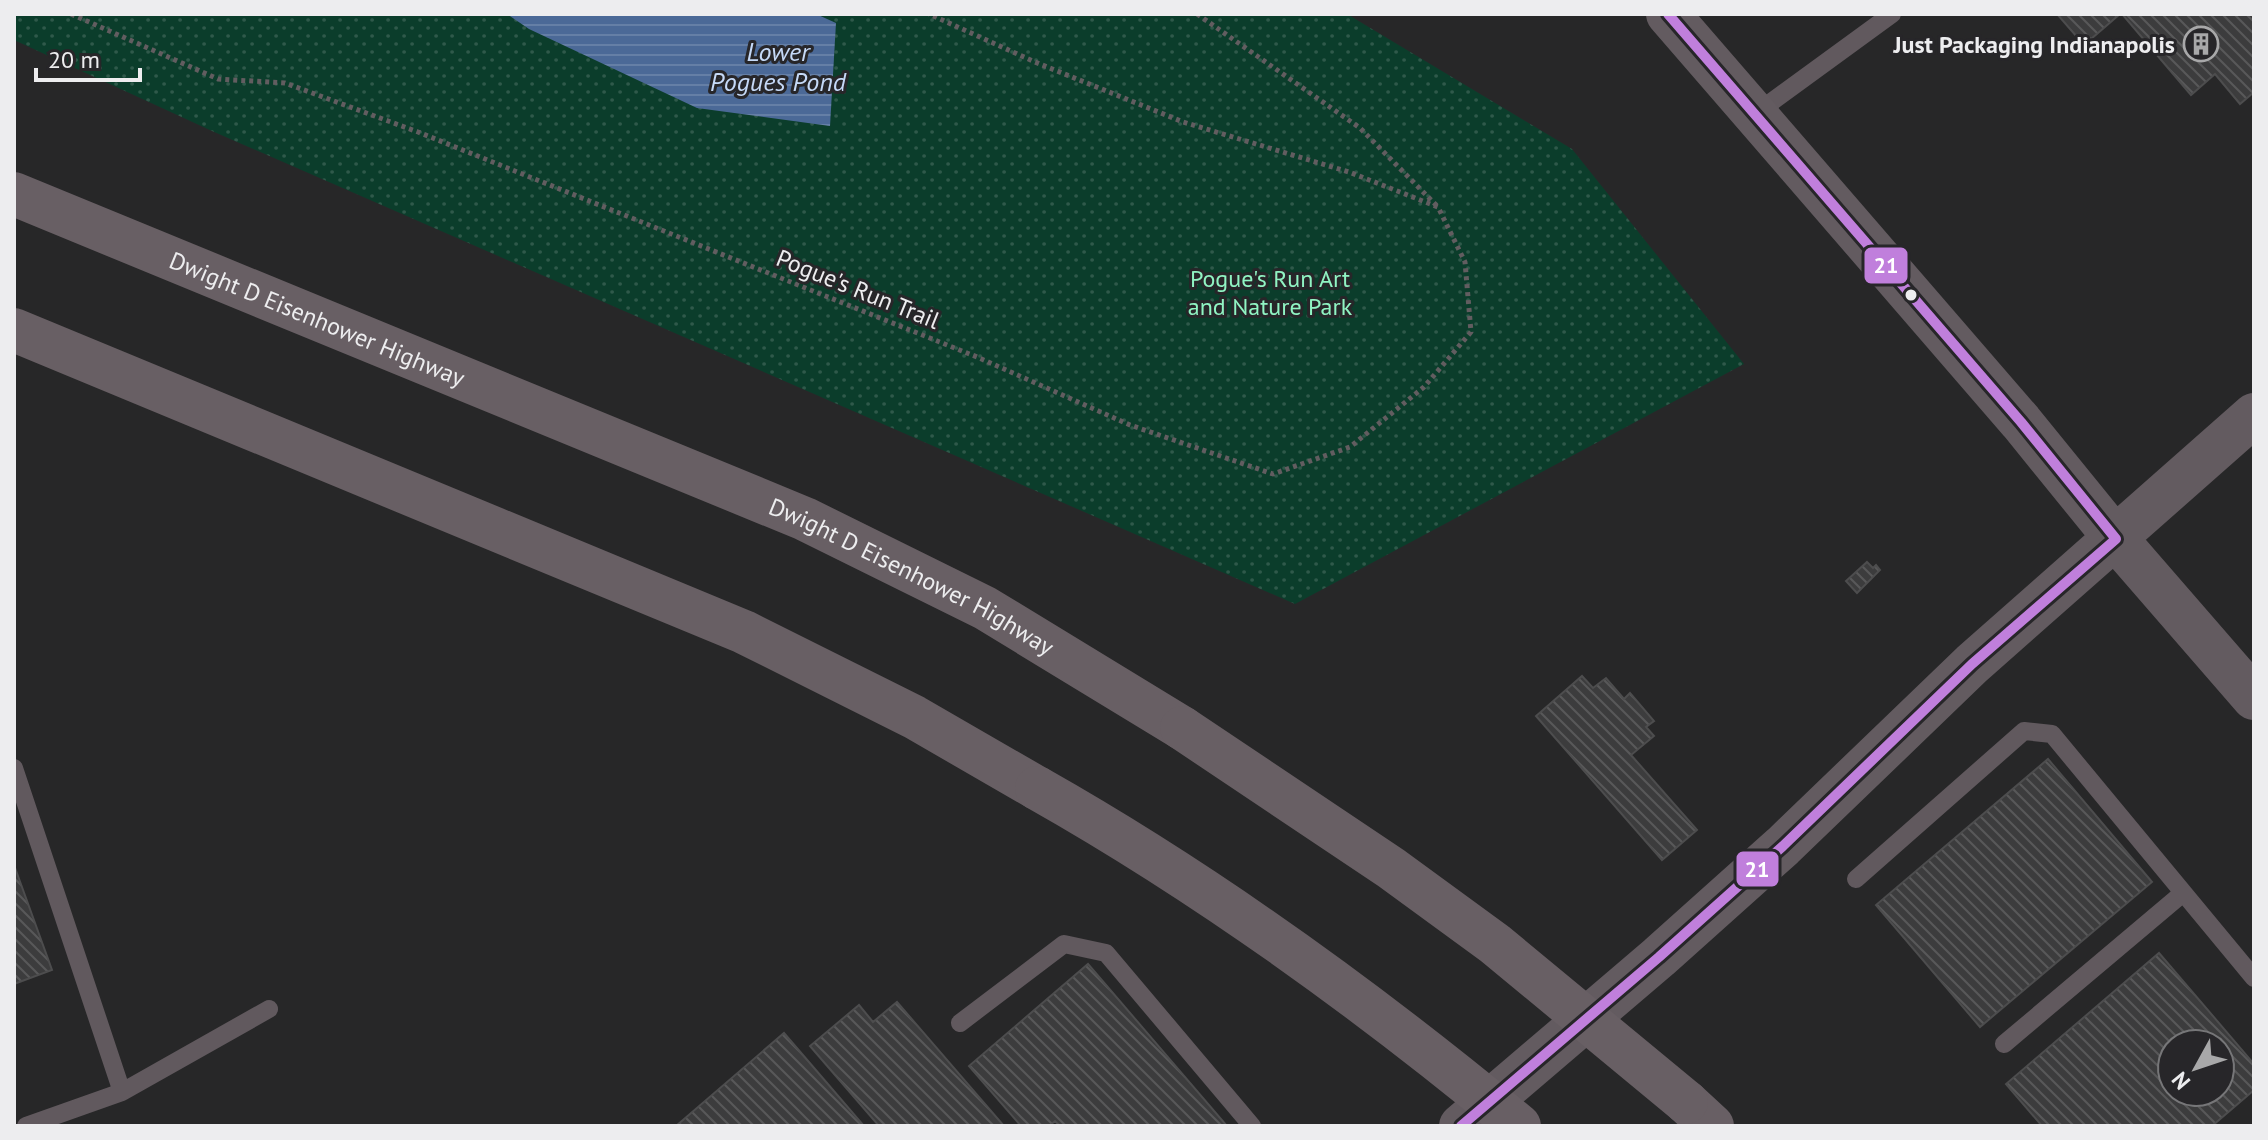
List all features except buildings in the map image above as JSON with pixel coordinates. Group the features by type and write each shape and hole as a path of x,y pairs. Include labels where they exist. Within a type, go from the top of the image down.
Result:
{"highway":[{"name":"Dwight D Eisenhower Highway","path":"14,194 805,519 985,608 1182,728 1391,868 1495,944 1699,1114"},
{"path":"14,330 744,632 914,717 1037,788 1255,926 1420,1047 1519,1126"}],"main road":[{"path":"1668,14 2021,422 2116,539 2254,698"},
{"path":"1461,1126 1783,846 1972,664 2254,415"}],"lane":[{"path":"1755,114 1892,14"},
{"path":"1856,879 2024,731 2052,734 2254,978"},
{"path":"14,768 122,1092"},
{"path":"2004,1044 2183,893"},
{"path":"960,1023 1064,944 1106,953 1252,1126"},
{"path":"26,1126 122,1092 269,1009"}],"path":[{"name":"Pogue's Run Trail","path":"71,14 218,79 285,83 418,132 977,357 1130,425 1273,474 1350,447 1424,387 1471,332 1465,262 1438,207 1360,128 1197,14"},
{"path":"929,14 1035,62 1183,122 1349,172 1438,207"}],"green space":[{"name":"Pogue's Run Art and Nature Park","path":"14,14 1347,14 1572,149 1744,364 1295,604 212,131 14,40"}],"water":[{"name":"Lower Pogues Pond","path":"507,14 816,14 836,23 830,126 697,108 529,29"}],"transit line":[{"name":"21","path":"1461,1126 1783,846 1972,664 2116,539 2021,422 1668,14"}],"place":[{"name":"Just Packaging Indianapolis","path":"2201,44"}]}
